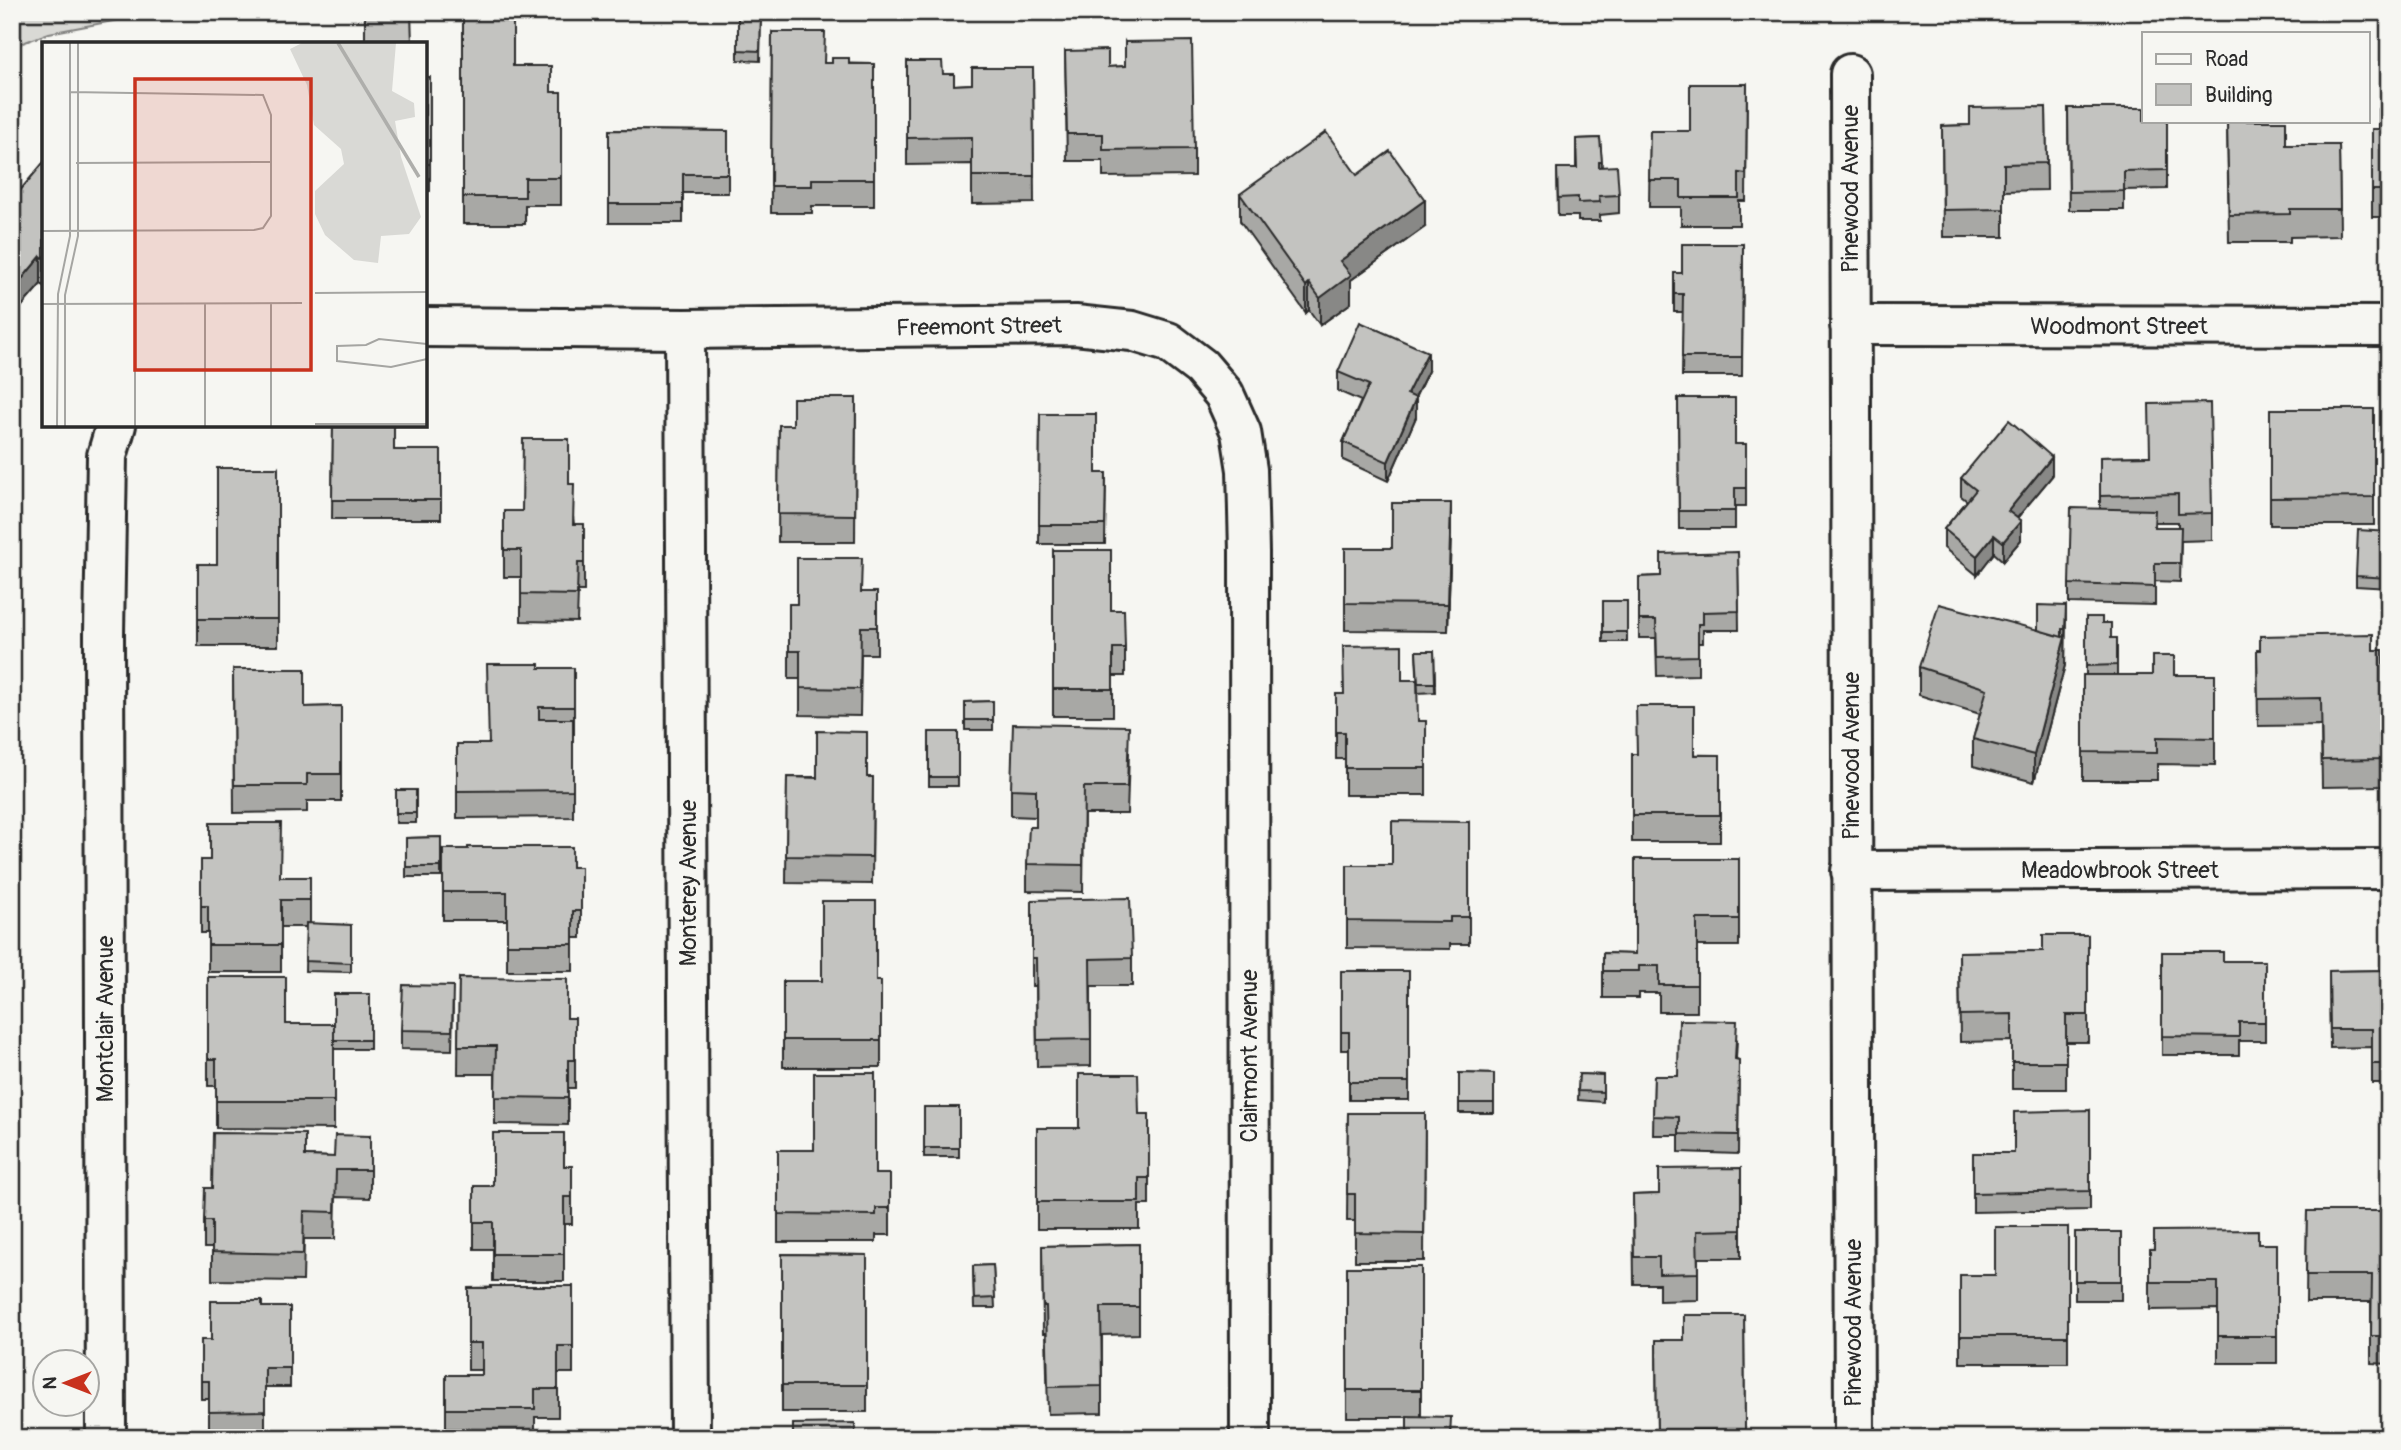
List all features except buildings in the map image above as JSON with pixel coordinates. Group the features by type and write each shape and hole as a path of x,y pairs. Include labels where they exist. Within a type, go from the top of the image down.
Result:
{"street":[{"name":"Pinewood Avenue","path":"1850,74 1854,1438"},
{"name":"Freemont Street","path":"427,327 685,329 1075,325 1132,331 1168,342 1201,367 1224,394 1241,432 1247,470 1249,675"},
{"name":"Woodmont Street","path":"1850,325 2389,326"},
{"name":"Monterey Avenue","path":"685,329 690,1438"},
{"name":"Montclair Avenue","path":"106,1438 104,601 107,456 115,427"},
{"name":"Clairmont Avenue","path":"1249,675 1250,1438"},
{"name":"Meadowbrook Street","path":"1852,871 2389,869"}],"shaded area":[{"path":"12,12 161,12 49,33 12,47"}]}
